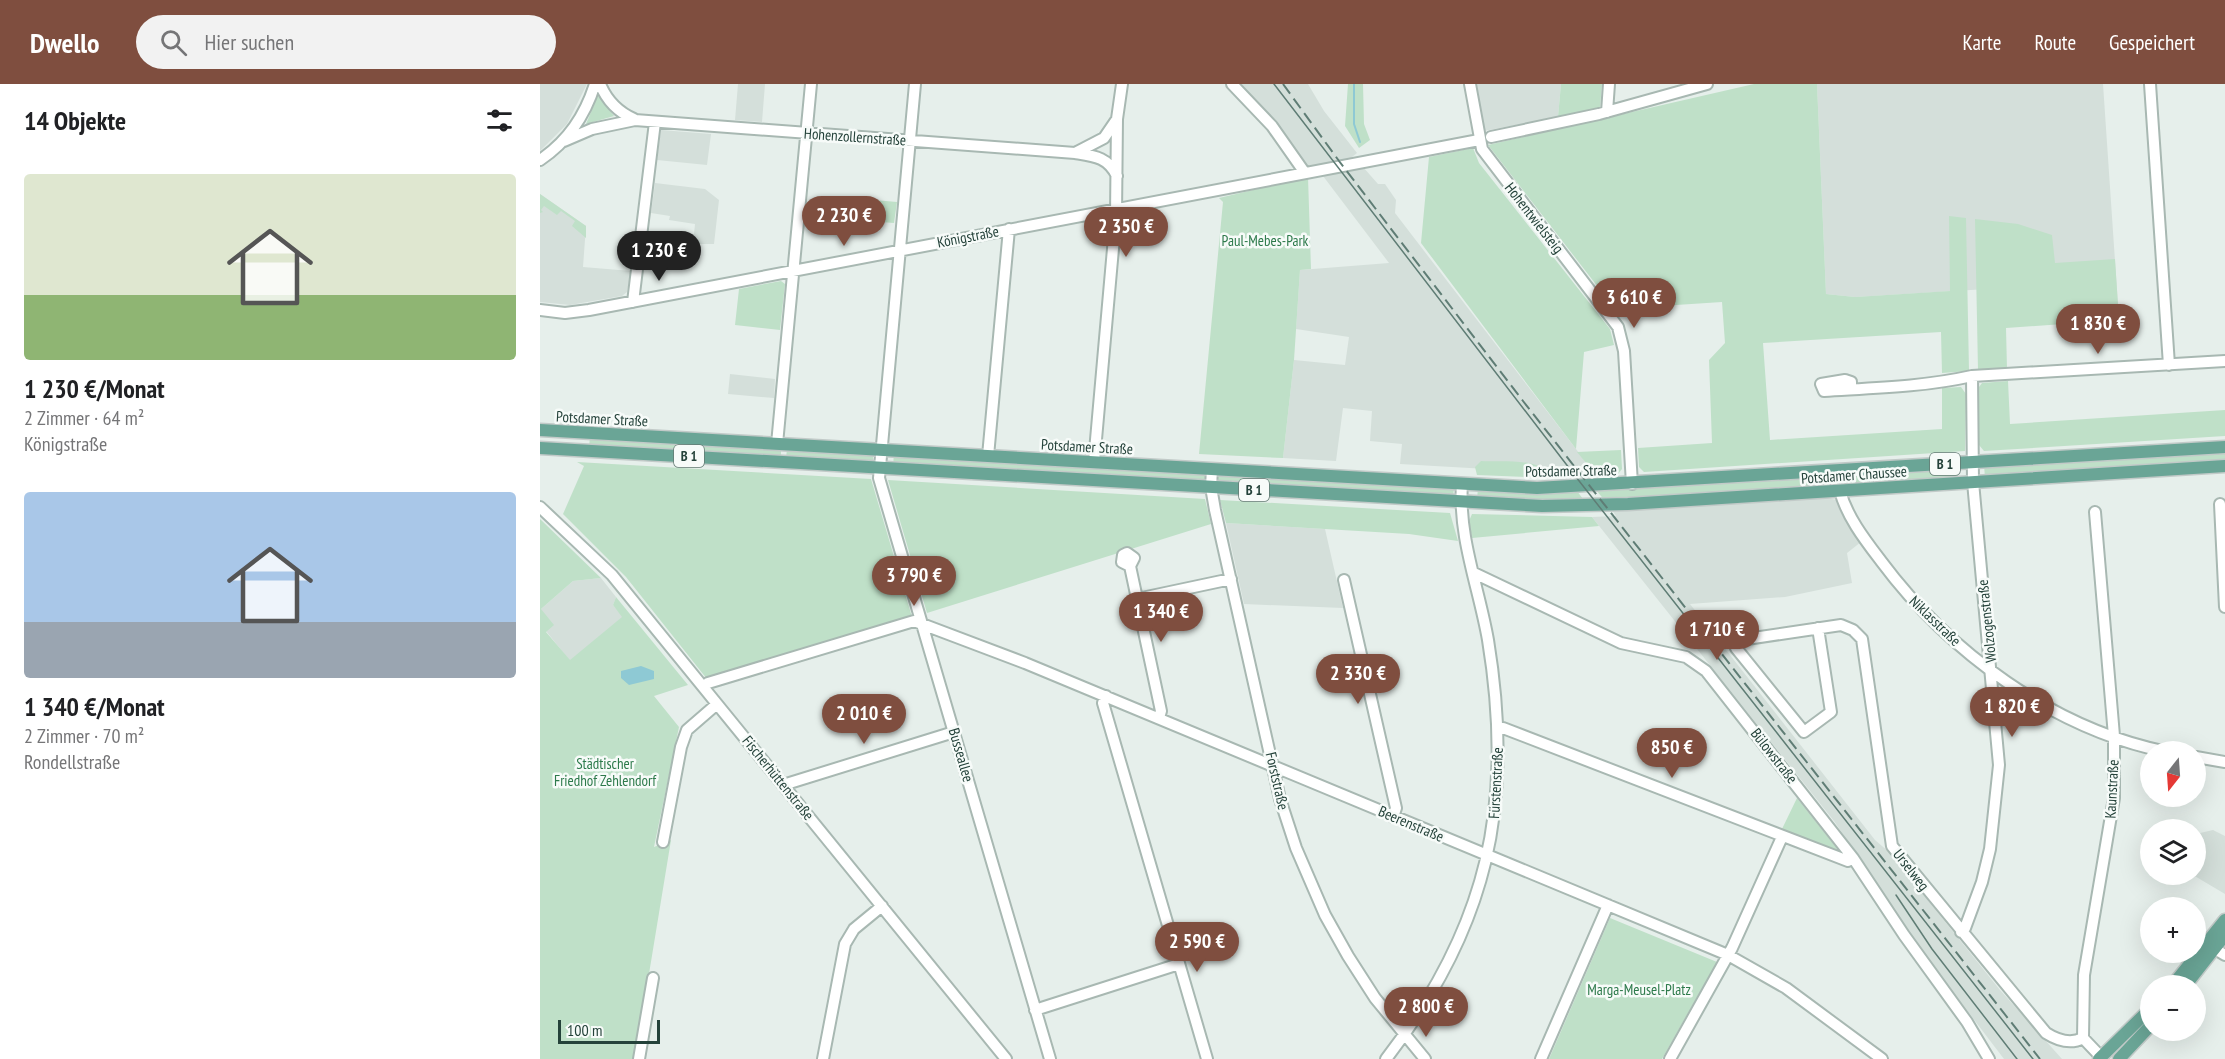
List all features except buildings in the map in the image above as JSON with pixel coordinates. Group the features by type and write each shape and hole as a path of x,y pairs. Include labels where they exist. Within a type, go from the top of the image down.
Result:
{"main road":[{"name":"Potsdamer Straße","path":"540,430 1462,484 1555,488 1632,484"},
{"name":"B 1","path":"540,447 1461,501"},
{"name":"Potsdamer Chaussee","path":"1632,484 2225,447"},
{"name":"Potsdamer Chaussee","path":"1461,501 1542,506 1628,504 2225,466"},
{"path":"2181,975 2225,920"},
{"path":"2196,975 2220,952 2225,935"},
{"path":"2101,1058 2140,1019"},
{"path":"2119,1059 2140,1036"}],"street":[{"path":"540,160 564,141 579,121 595,84"},
{"path":"600,84 612,104 635,120"},
{"path":"777,444 811,84"},
{"name":"Busseallee","path":"915,84 879,478 1050,1059"},
{"path":"1232,84 1272,126 1305,173"},
{"name":"Hohentwielsteig","path":"1470,84 1479,140 1488,158 1618,327 1624,351 1632,484"},
{"path":"1607,112 1609,84"},
{"path":"1491,137 1607,112 1707,84"},
{"path":"2150,84 2169,365"},
{"path":"1094,462 1116,208 1119,88"},
{"path":"1075,153 1104,138 1117,119"},
{"name":"Hohenzollernstraße","path":"564,141 592,129 635,120 1075,153 1104,159 1112,165 1117,176"},
{"path":"633,302 655,122"},
{"name":"Königstraße","path":"540,310 572,312 633,302 1479,140"},
{"path":"988,456 1009,229"},
{"path":"1851,389 1942,383 1972,376 2225,361"},
{"name":"Wolzogenstraße","path":"1961,932 1965,928 1982,882 1995,823 1999,765 1973,482 1972,376"},
{"name":"Forststraße","path":"1212,469 1211,487 1289,829 1325,915 1376,998 1425,1059"},
{"name":"Fürstenstraße","path":"1386,1059 1405,1035 1451,956 1469,916 1488,857 1498,791 1498,728 1488,639 1462,522 1462,484"},
{"name":"Niklasstraße","path":"1840,491 1858,528 1896,581 1929,618 1992,672 2029,695 2114,736 2140,744"},
{"path":"2220,504 2225,607"},
{"name":"Fischerhüttenstraße","path":"540,507 612,575 1006,1059"},
{"name":"Kaunstraße","path":"2083,1038 2084,975 2114,798 2114,736 2095,512"},
{"path":"1130,566 1161,711 1159,718"},
{"name":"Bülowstraße","path":"1474,573 1621,643 1686,657 1696,663 1722,689 1853,858 1987,1055"},
{"path":"1137,599 1231,579"},
{"path":"1344,580 1396,808 1393,817"},
{"path":"703,687 708,683 914,621 922,624"},
{"name":"Beerenstraße","path":"922,624 1106,696 1728,955 1786,988 1882,1059"},
{"name":"Urselweg","path":"1818,628 1841,624 1853,630 1862,639 1892,846 2046,1033 2062,1041 2072,1042 2083,1038"},
{"path":"1818,628 1831,712 1804,732 1736,648 1740,640 1818,628"},
{"path":"1106,696 1103,703 1207,1059"},
{"path":"663,842 681,747 687,729 717,704"},
{"path":"1498,728 1782,837 1848,861 1853,858"},
{"path":"783,785 954,732"},
{"path":"2206,759 2225,762"},
{"path":"1670,1059 1728,955 1782,837"},
{"path":"1541,1059 1608,905"},
{"path":"823,1059 845,944 854,929 882,906"},
{"path":"1035,1010 1179,964"},
{"path":"639,1059 654,978"},
{"path":"2083,1038 2101,1058"}],"shaded area":[{"path":"540,84 587,84 567,124 540,151"},
{"path":"738,84 765,84 762,122 735,120"},
{"path":"1239,84 1308,84 1324,111 1357,153 1347,161 1363,167 1378,184 1385,184 1396,200 1395,213 1591,469 1591,476 1555,478 1548,469 1504,470 1400,464 1402,444 1370,441 1372,411 1343,408 1336,461 1283,458 1294,360 1345,365 1349,337 1296,329 1300,270 1389,263 1323,176 1333,173 1326,164 1306,168"},
{"path":"1477,84 1561,84 1558,117 1484,131"},
{"path":"1817,84 2103,84 2119,320 2004,288 1855,297 1826,294"},
{"path":"661,130 711,134 707,165 657,160"},
{"path":"655,183 705,189 719,200 714,244 693,244 695,224 669,220 670,216 651,213"},
{"path":"540,194 586,226 583,267 631,271 627,292 622,296 570,305 540,302"},
{"path":"730,374 775,379 774,398 728,394"},
{"path":"1827,498 1837,500 1861,542 1847,553 1852,583 1785,597 1690,604 1875,840 1889,852 2000,990 2062,1059 2004,1059 1924,954 1834,821 1592,517 1616,516 1612,510"},
{"path":"1226,523 1325,529 1343,608 1244,604"},
{"path":"601,578 616,597 613,605 623,617 570,661 546,631 541,609 573,581"},
{"path":"2213,830 2225,836 2225,894 2206,883 2206,832"}],"green space":[{"path":"1348,84 1363,84 1364,124 1370,140 1359,148 1345,126"},
{"path":"1561,84 1602,84 1600,109 1558,117"},
{"path":"1754,84 1817,84 1826,294 1855,297 1950,291 1949,216 1966,218 1969,371 1942,373 1941,332 1763,343 1770,440 1942,429 1942,388 1961,387 1966,394 1965,451 1644,472 1639,467 1638,448 1712,443 1709,360 1725,343 1722,302 1615,309 1488,145"},
{"path":"598,95 614,116 586,124"},
{"path":"1473,148 1479,163 1610,329 1614,345 1584,352 1576,449 1421,243 1429,157"},
{"name":"Paul-Mebes-Park","path":"1308,177 1311,269 1300,270 1294,360 1283,458 1199,454 1223,202 1219,198"},
{"path":"540,194 586,226 586,238 572,226 575,221 561,211 557,215 544,206 541,210 543,212 540,213"},
{"path":"863,199 897,202 894,223 881,222 877,227 865,228"},
{"path":"1975,219 2018,224 2052,235 2055,263 2115,259 2119,320 2006,328 2007,369 1978,370"},
{"path":"781,281 785,284 780,330 735,325 739,289"},
{"path":"2008,381 2010,424 2225,410 2225,436 1984,451 1979,445 1979,387 1982,383"},
{"path":"590,437 781,447 781,459 589,447"},
{"path":"787,448 873,455 873,462 786,459"},
{"path":"1621,450 1622,469 1618,474 1591,476 1591,469 1577,452"},
{"path":"2225,450 2225,463 1985,478 1984,465"},
{"path":"894,454 1206,474 1205,482 893,465"},
{"path":"1481,461 1531,464 1548,471 1555,478 1477,475 1475,467"},
{"path":"577,462 871,479 912,617 707,679 626,577 563,514 584,466"},
{"path":"1957,467 1958,480 1606,502 1596,490"},
{"path":"1218,475 1454,488 1453,497 1218,483"},
{"path":"888,480 1205,499 1211,524 927,613"},
{"path":"1478,488 1577,491 1586,503 1477,499"},
{"path":"1220,500 1450,513 1458,541 1409,534 1226,523"},
{"path":"1472,514 1592,517 1599,526 1472,538 1469,521"},
{"name":"Städtischer Friedhof Zehlendorf","path":"540,519 601,578 573,581 541,609 554,625 546,632 570,660 622,617 613,605 616,597 688,685 654,696 679,727 654,847 671,840 635,1059 540,1059"},
{"path":"1797,798 1839,851 1782,829"},
{"name":"Marga-Meusel-Platz","path":"1610,918 1717,962 1662,1059 1549,1059"}],"water":[{"path":"641,666 654,671 654,679 629,685 621,678 621,671"}],"waterway":[{"path":"1354,84 1354,124 1360,142"}],"tram line":[{"path":"1274,84 1576,477 2033,1059"},
{"path":"1896,895 1932,949 2017,1059"}],"railway":[{"path":"1283,84 1339,161 1523,401 2040,1059"}]}
